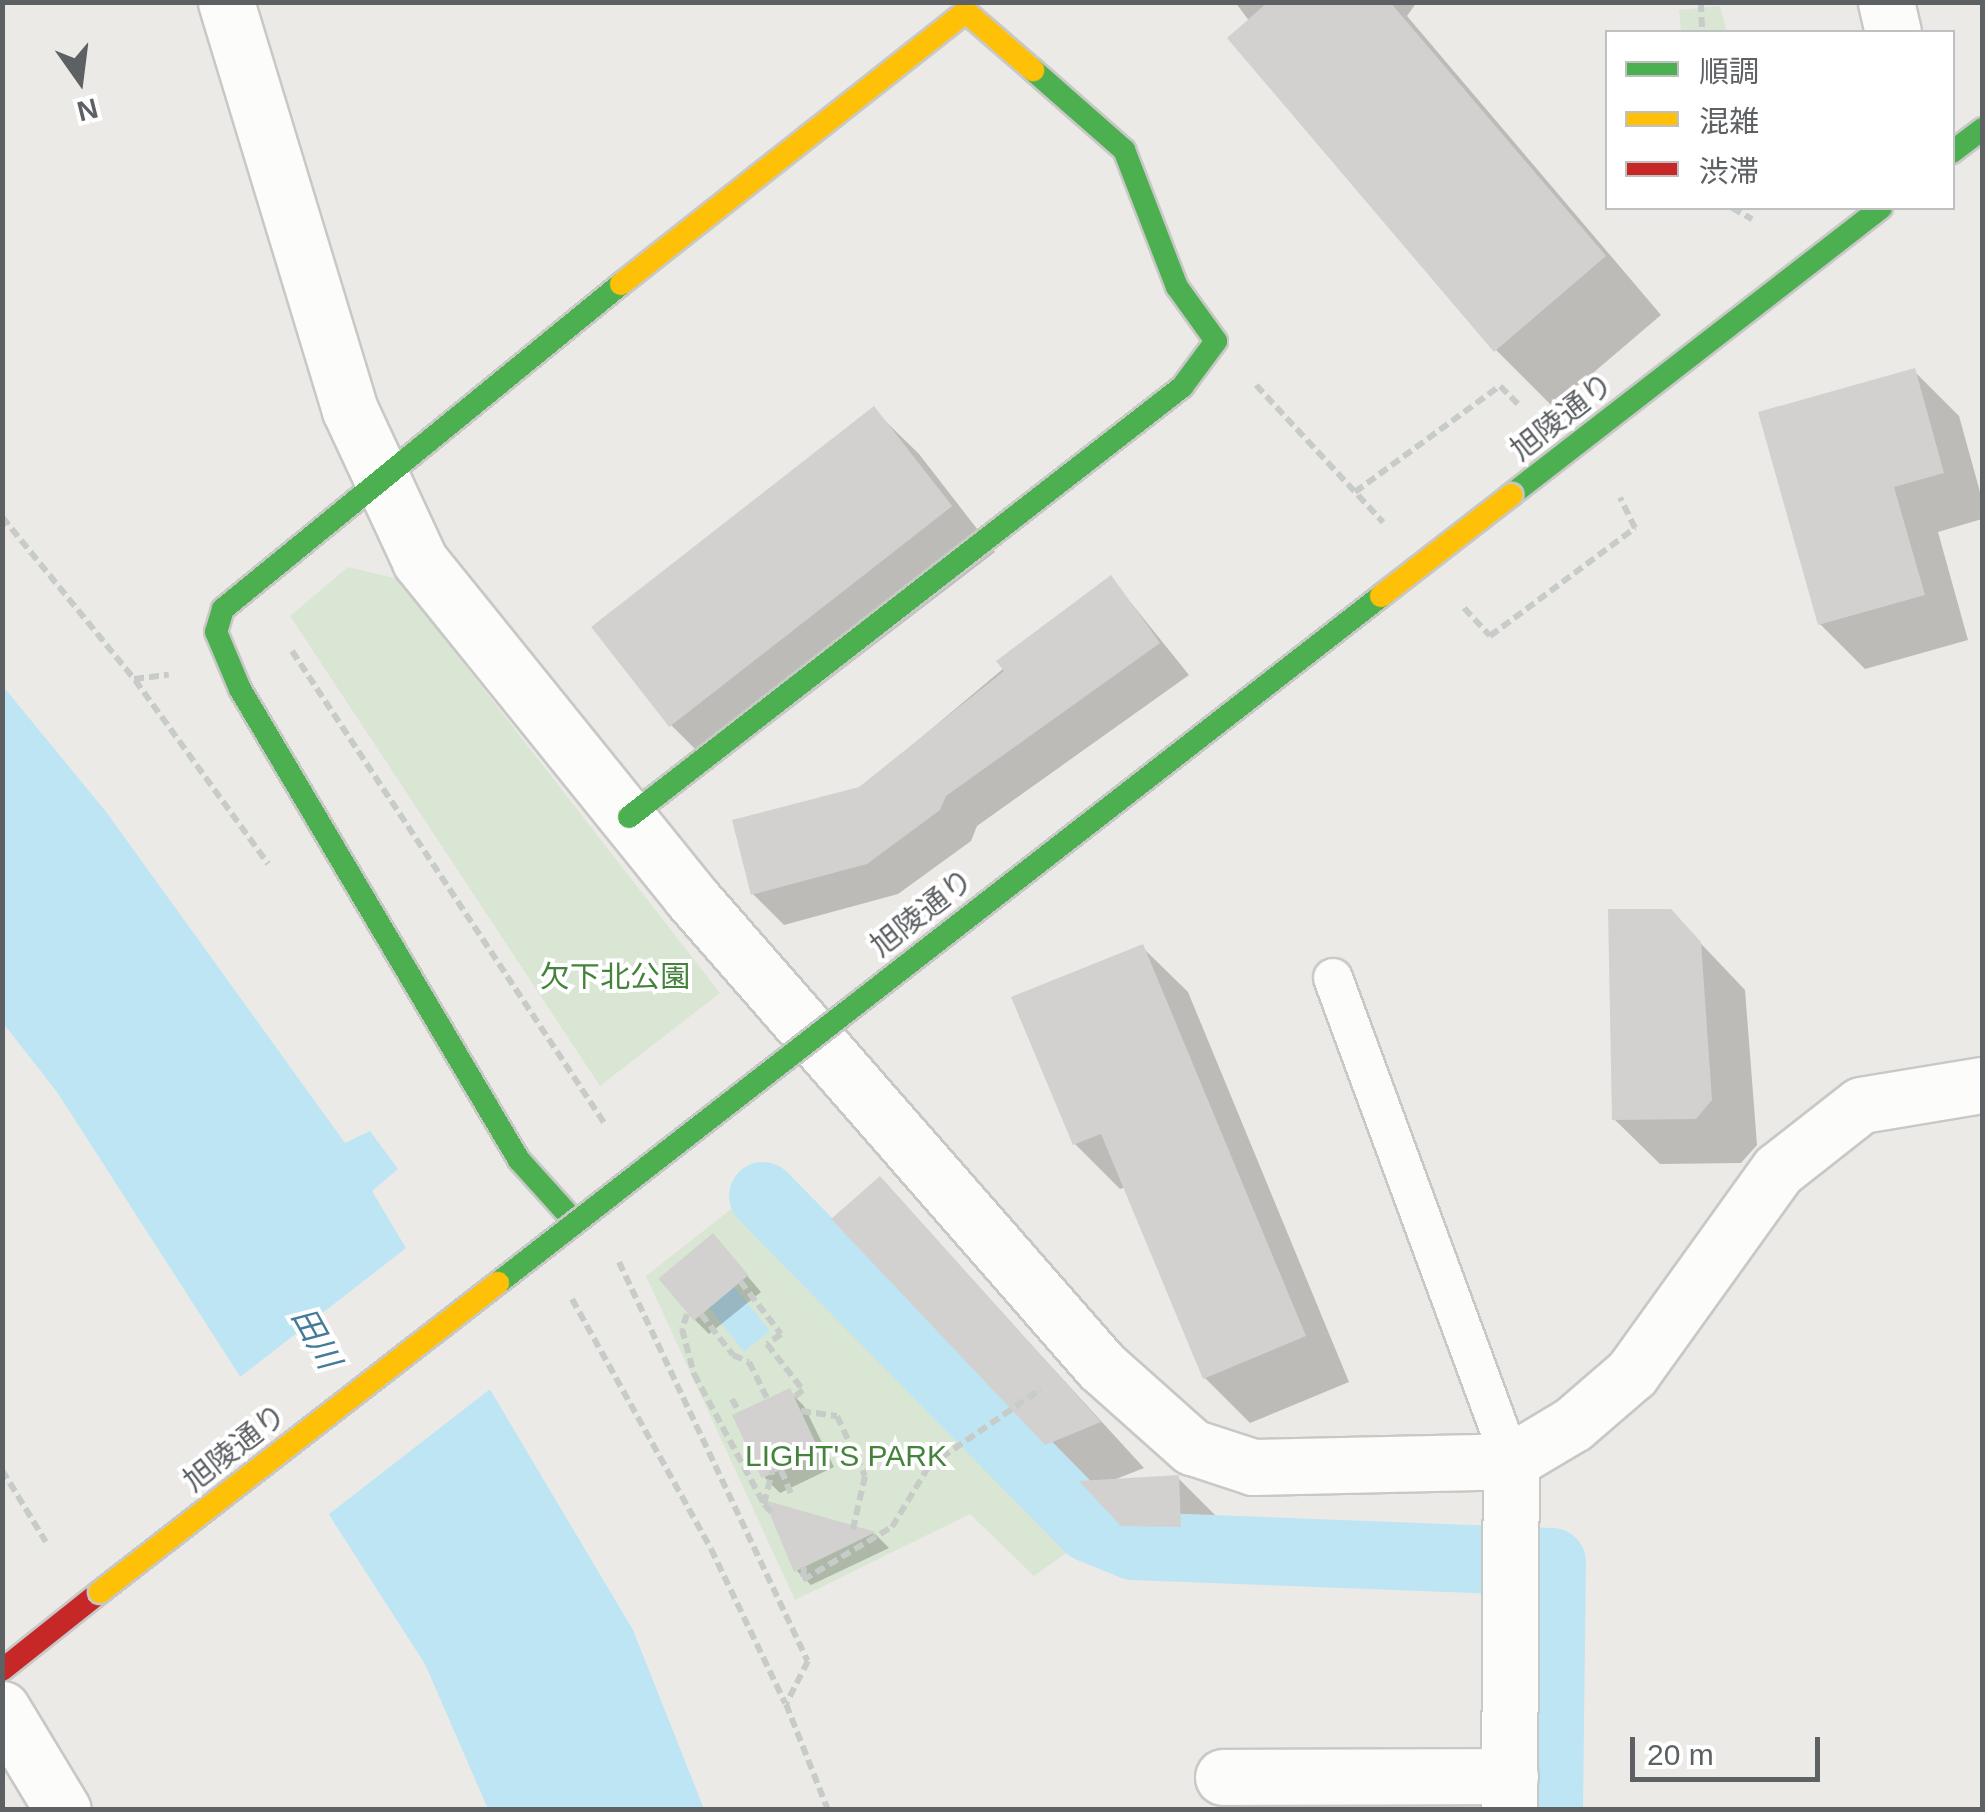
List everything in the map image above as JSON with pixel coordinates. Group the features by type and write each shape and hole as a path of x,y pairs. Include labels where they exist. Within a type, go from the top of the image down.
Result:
{"street":[{"path":"1886,2 1893,30"},
{"path":"574,1221 519,1160 240,689 216,632 223,609 380,475 964,7 1124,150 1177,288 1216,341 1182,387 629,817"},
{"path":"242,9 350,410 420,561 691,897 1102,1366 1192,1447 1253,1466 1512,1461 1573,1424 1632,1373 1684,1295 1792,1159 1861,1105 1982,1085"},
{"path":"1955,150 1982,129"},
{"name":"旭陵通り","path":"2,1670 574,1221 1878,210"},
{"path":"1223,1777 1510,1793 1512,1461"},
{"path":"2,1709 63,1810"}],"lane":[{"path":"1333,978 1512,1461"}],"path":[{"path":"1702,2 1702,30"},
{"path":"1736,210 1752,219"},
{"path":"1216,341 1396,536"},
{"path":"1355,492 1500,386 1519,405"},
{"path":"1450,593 1490,636 1634,528 1620,497"},
{"path":"2,517 134,679 273,870"},
{"path":"134,679 188,670"},
{"path":"740,1281 781,1334 768,1344 804,1390 794,1397"},
{"path":"564,1283 711,1549 786,1704"},
{"path":"688,1314 682,1329 694,1374 771,1512"},
{"path":"700,1314 732,1355 749,1362 767,1398"},
{"path":"732,1399 739,1412"},
{"path":"801,1412 837,1416 865,1476 852,1533"},
{"path":"804,1567 804,1580 892,1528 929,1466 1004,1414"},
{"path":"2,1470 46,1542"},
{"path":"764,1504 777,1470 792,1493"}],"green space":[{"path":"1720,6 1726,30 1681,30 1679,10"},
{"name":"欠下北公園","path":"348,567 398,579 720,993 600,1086 290,616"},
{"name":"LIGHT'S PARK","path":"744,1199 1082,1542 1034,1576 970,1514 795,1600 646,1276"}],"water":[{"name":"田川","path":"2,685 107,813 345,1143 370,1131 398,1169 372,1191 633,1630 704,1809 488,1809 425,1664 57,1092 3,1023"},
{"path":"727,1278 770,1331 744,1352 701,1299"}],"pier":[{"path":"410,1245 494,1386 324,1518 235,1381"}],"building":[{"path":"1268,2 1390,2 1606,256 1494,352 1227,38"},
{"path":"1915,368 1944,473 1894,487 1925,595 1818,625 1758,412"},
{"path":"874,406 952,506 669,727 591,627"},
{"path":"1111,575 1160,643 946,796 940,810 867,864 751,895 732,820 859,787 1004,671 996,661"},
{"path":"1608,909 1671,909 1701,942 1712,1100 1696,1119 1612,1120"},
{"path":"1143,944 1306,1336 1203,1379 1101,1134 1073,1145 1011,997"},
{"path":"880,1176 1101,1422 1045,1445 831,1219"},
{"path":"713,1233 748,1275 694,1321 659,1279"},
{"path":"790,1388 820,1451 762,1478 732,1415"},
{"path":"1179,1475 1181,1527 1121,1526 1079,1481"},
{"path":"764,1500 876,1532 794,1572"}],"waterway":[{"path":"763,1196 1089,1528 1133,1546 1552,1562 1549,1810"}],"traffic: fast":[{"path":"629,817 1182,387 1216,341 1177,287 1124,150 1033,70"},
{"path":"1955,150 1982,129"},
{"path":"1511,495 1878,210"},
{"path":"574,1221 519,1160 240,689 216,632 223,609 621,284"},
{"path":"498,1283 1381,596"}],"traffic: slow":[{"path":"621,284 966,12 1033,70"},
{"path":"1381,596 1511,495"},
{"path":"100,1592 498,1283"}],"traffic: jam":[{"path":"2,1670 100,1592"}]}
